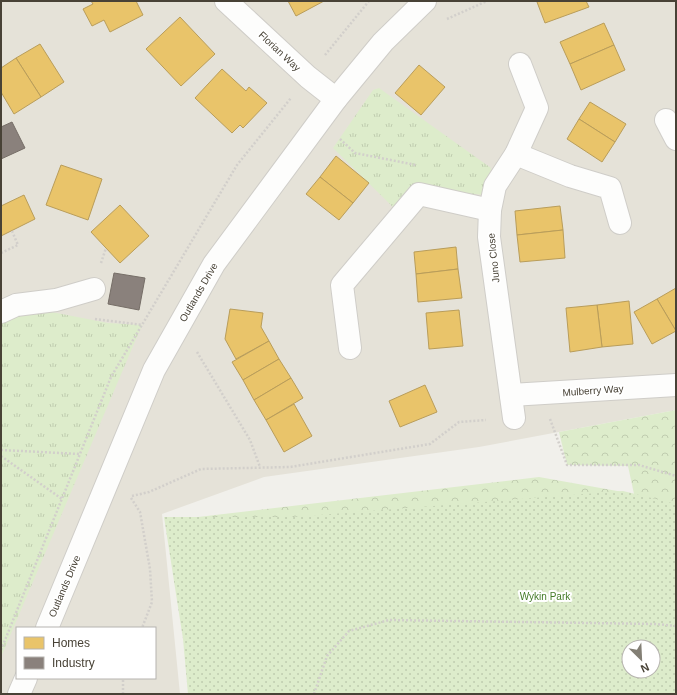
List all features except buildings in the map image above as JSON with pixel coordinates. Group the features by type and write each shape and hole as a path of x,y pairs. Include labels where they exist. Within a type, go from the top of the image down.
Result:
{"street":[{"name":"Florian Way","path":"226,1 308,77 336,98"},
{"name":"Outlands Drive","path":"47,627 154,370 214,264 336,98 384,42 425,1"},
{"name":"Juno Close","path":"514,418 489,237 490,210 495,186 516,154 537,108 520,64"},
{"path":"666,120 676,139"},
{"path":"516,154 570,176 610,188 620,223"},
{"path":"350,348 342,285 419,194 490,210"},
{"path":"1,312 16,305 56,300 94,289"},
{"name":"Mulberry Way","path":"511,395 676,385"},
{"path":"19,694 26,679"}],"path":[{"path":"440,22 487,1"},
{"path":"337,136 355,153 422,166"},
{"path":"1,253 18,245 12,231"},
{"path":"194,346 250,440 260,467"},
{"path":"130,496 149,492 202,469 290,467 430,444 459,422 549,415 567,465 639,465 676,476"},
{"path":"1,450 80,454"},
{"path":"1,456 62,499"},
{"path":"127,503 132,489"},
{"path":"130,496 140,512 150,569 152,602 142,627"},
{"path":"314,694 327,656 349,631 389,620 656,624 676,626"},
{"path":"123,679 123,694"}],"shaded area":[{"path":"1,1 676,1 676,410 479,447 264,477 162,514 180,694 1,694"}],"green space":[{"path":"379,88 491,168 485,195 418,189 401,215 333,148 373,90"},
{"path":"16,305 108,323 142,325 1,657 1,314"},
{"path":"676,410 676,614 198,517 539,477 634,494 628,466 567,465 559,432"},
{"name":"Wykin Park","path":"623,491 676,504 676,694 188,694 183,639 164,517 293,517"}]}
